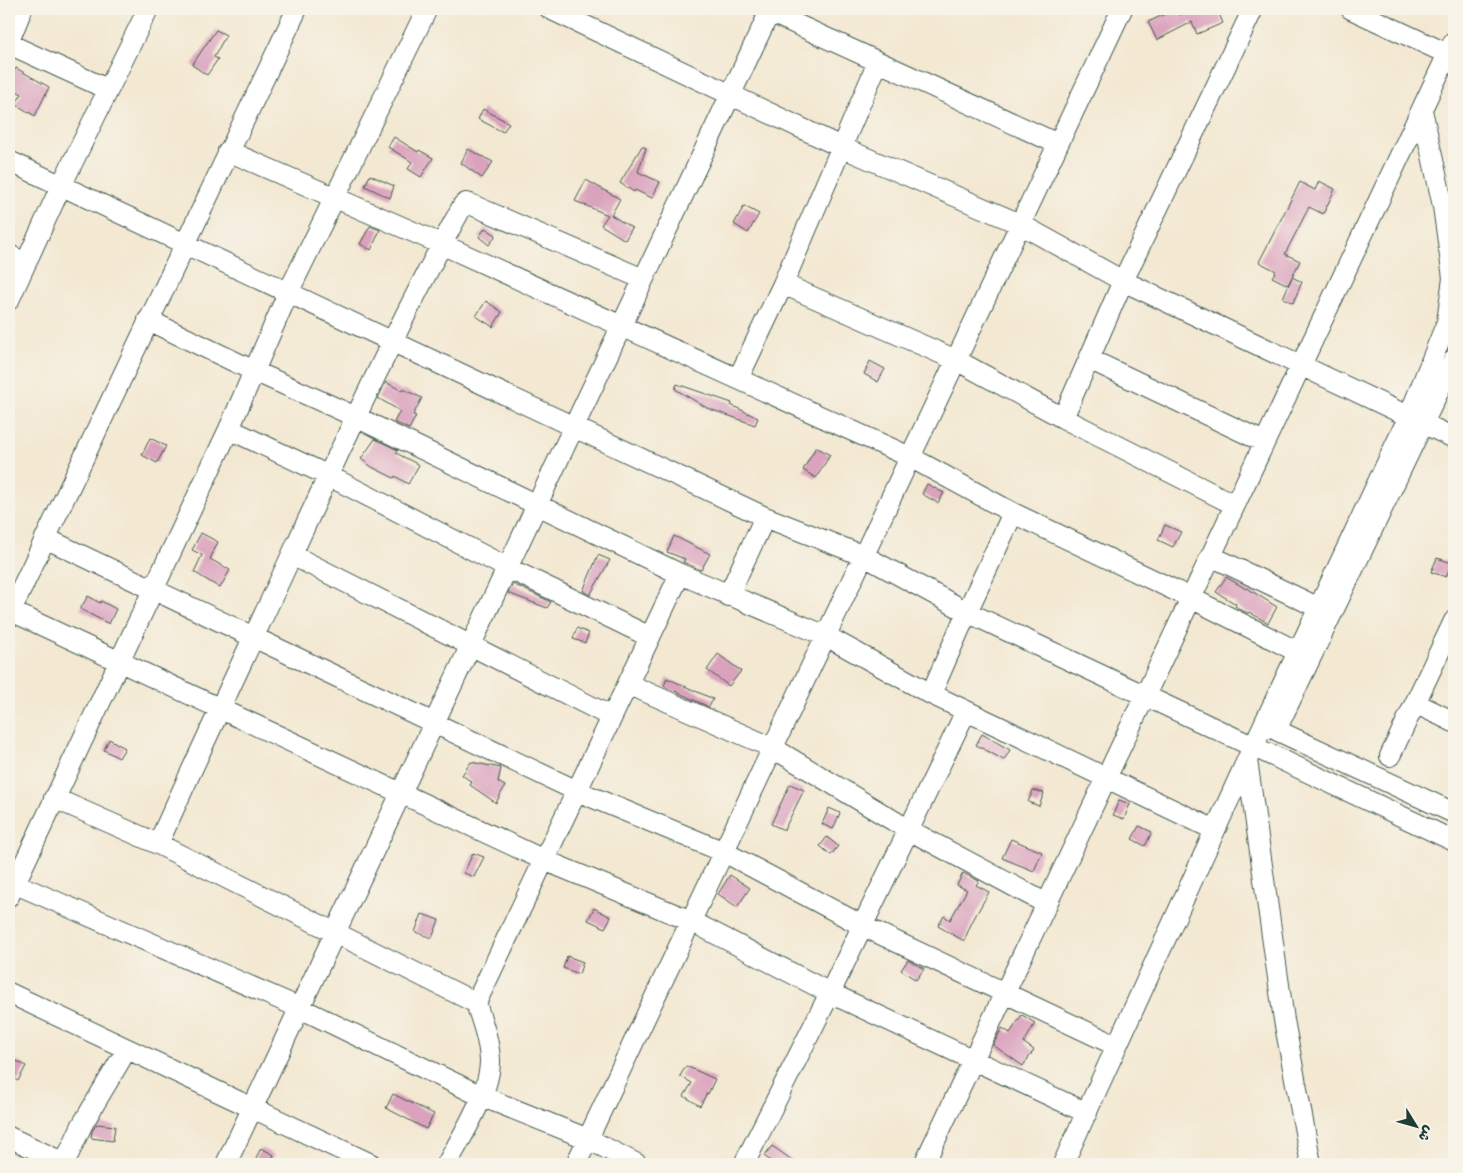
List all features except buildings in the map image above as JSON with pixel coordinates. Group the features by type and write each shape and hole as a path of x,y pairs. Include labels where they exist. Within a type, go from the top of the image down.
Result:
{"street":[{"path":"22,9 9,42 107,90"},
{"path":"9,300 18,259 61,186 148,9"},
{"path":"296,9 9,612 544,860 691,921 830,993 1087,1113"},
{"path":"427,9 288,293 230,429 11,887 300,1008 482,1096 588,1139 636,1164"},
{"path":"550,9 841,147 1020,224 1123,281 1454,438"},
{"path":"576,1164 1122,9"},
{"path":"1063,418 1123,281 1253,9"},
{"path":"924,1164 1264,442 1452,51 1351,9"},
{"path":"226,1164 731,94 768,10 1058,144"},
{"path":"738,379 783,284 878,62"},
{"path":"1422,110 1443,206 1453,278 1447,322 1416,420 1276,730 1454,813"},
{"path":"228,151 441,244 910,456 1013,513 1191,598 1298,652"},
{"path":"9,161 765,517 864,556 967,612 1145,696 1250,753 1454,841"},
{"path":"158,844 356,417 441,244 463,205 468,203 643,279"},
{"path":"783,284 956,360 1063,418 1235,505"},
{"path":"148,320 356,417 680,574 826,636 931,694 1214,830"},
{"path":"1089,359 1264,442"},
{"path":"1063,1164 1214,830 1319,608 1416,420 1454,359"},
{"path":"230,429 329,476 508,568 650,637"},
{"path":"931,694 1013,513"},
{"path":"728,596 765,517"},
{"path":"45,538 577,790 724,852 863,926 1117,1046"},
{"path":"292,555 612,717"},
{"path":"1211,556 1319,608"},
{"path":"447,1164 482,1096 489,1074 490,1060 485,1030 476,1003 680,574"},
{"path":"1390,756 1454,621"},
{"path":"628,684 773,748 909,830 1047,904"},
{"path":"1415,703 1454,722"},
{"path":"744,1164 863,926 966,711"},
{"path":"1250,753 1284,1020 1311,1164"},
{"path":"54,798 158,844 476,1003"},
{"path":"9,993 360,1162"},
{"path":"9,1137 64,1164 82,1125 127,1049"}]}
